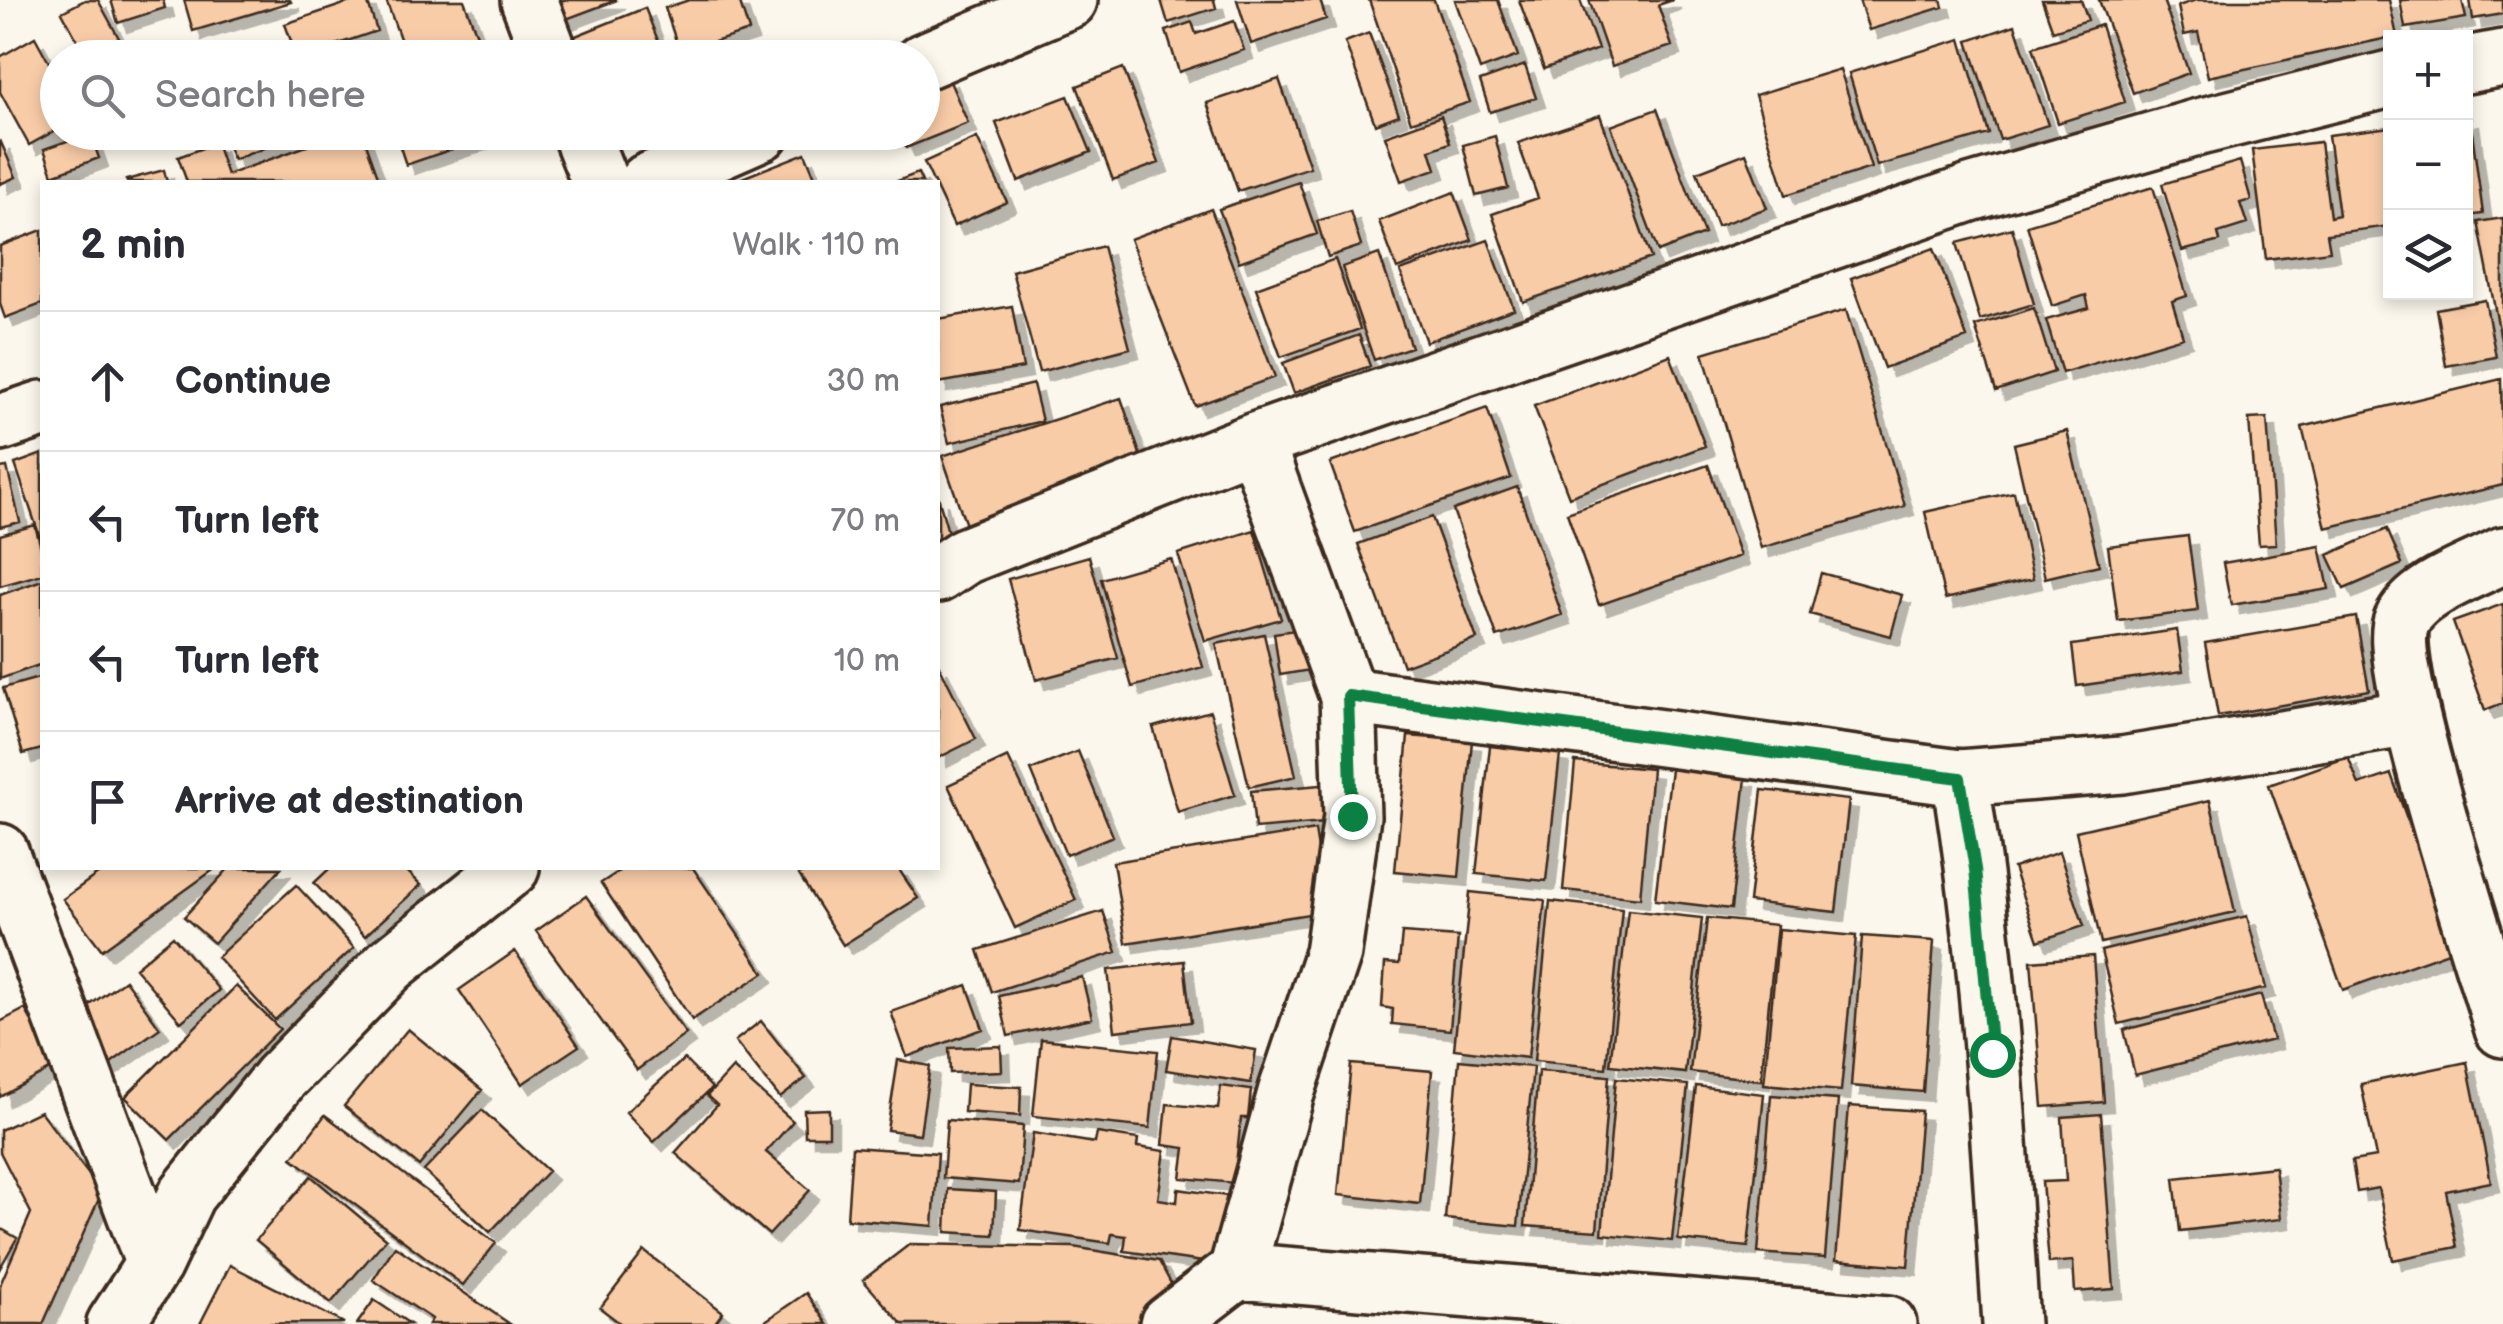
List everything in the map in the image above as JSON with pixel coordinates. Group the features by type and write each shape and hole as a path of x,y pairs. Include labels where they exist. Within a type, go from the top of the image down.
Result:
{"street":[{"path":"529,0 544,40"},
{"path":"940,54 1050,3"},
{"path":"2473,64 2503,58"},
{"path":"940,573 965,556 1255,441 1970,193 2383,81"},
{"path":"587,150 599,180"},
{"path":"652,180 720,150"},
{"path":"1168,1324 1237,1271 1286,1093 1333,953 1352,816 1348,696 1255,441"},
{"path":"2503,555 2425,596 2402,620 2398,642 2411,718 2503,1029"},
{"path":"1348,696 1960,778 2122,765 2411,718"},
{"path":"1960,778 1975,869 2011,1324"},
{"path":"0,852 154,1264"},
{"path":"115,1324 154,1264 187,1194 280,1078 390,965 509,870"},
{"path":"1237,1271 1487,1309 1888,1324"}],"building":[{"path":"85,0 98,0 120,40 77,40 62,12"},
{"path":"111,0 163,0 165,8 118,23"},
{"path":"184,0 290,0 291,2 193,31"},
{"path":"356,0 367,0 377,31 350,40 291,40 285,24"},
{"path":"386,0 464,0 479,40 400,40"},
{"path":"544,0 617,0 553,24"},
{"path":"689,0 739,0 749,31 721,40 676,40 665,8"},
{"path":"1161,0 1214,0 1216,8 1168,23"},
{"path":"1237,0 1320,0 1326,19 1251,44"},
{"path":"1369,0 1434,0 1470,102 1411,122"},
{"path":"1455,0 1498,0 1518,56 1480,70"},
{"path":"1519,0 1580,0 1598,49 1544,69"},
{"path":"1589,0 1673,0 1658,5 1672,46 1612,66"},
{"path":"1859,0 1941,0 1943,7 1869,30"},
{"path":"2042,0 2081,0 2088,20 2053,31"},
{"path":"2099,0 2163,0 2189,73 2133,93"},
{"path":"2196,0 2389,0 2396,30 2383,30 2383,39 2208,77 2198,32 2184,35 2178,6"},
{"path":"2400,0 2462,0 2466,18 2405,28"},
{"path":"2470,0 2503,0 2503,14 2473,19"},
{"path":"645,8 658,40 568,40"},
{"path":"1234,21 1244,50 1179,72 1166,31 1192,22 1196,34"},
{"path":"2015,25 2048,125 2000,140 1968,41"},
{"path":"2101,25 2125,102 2058,123 2033,47"},
{"path":"1369,33 1399,115 1375,124 1345,42"},
{"path":"35,37 40,46 40,139 29,145 0,92 0,57"},
{"path":"1961,39 1989,134 1877,166 1849,73"},
{"path":"1525,65 1536,98 1490,112 1480,81"},
{"path":"1123,68 1159,163 1113,180 1077,86"},
{"path":"1840,69 1871,168 1786,195 1755,95"},
{"path":"948,77 968,123 940,134 940,80"},
{"path":"1279,79 1310,167 1238,191 1207,103"},
{"path":"1068,96 1091,152 1018,181 996,123"},
{"path":"1657,109 1704,234 1658,252 1611,126"},
{"path":"1600,115 1651,258 1523,302 1492,214 1538,198 1518,143"},
{"path":"1441,116 1450,143 1430,150 1436,169 1401,181 1385,136"},
{"path":"2383,128 2383,227 2327,234 2330,251 2266,259 2252,150 2320,142 2330,217 2339,215 2328,135"},
{"path":"1495,136 1508,188 1476,196 1463,145"},
{"path":"977,138 1007,202 954,226 940,196 940,180 932,180 924,162"},
{"path":"2473,139 2483,214 2473,215"},
{"path":"0,140 16,177 0,184"},
{"path":"44,150 96,150 99,158 53,175"},
{"path":"197,150 218,150 227,175 296,150 368,150 379,180 186,180 178,157"},
{"path":"229,150 259,150 233,160"},
{"path":"401,150 450,150 406,165"},
{"path":"805,153 816,180 737,180"},
{"path":"1746,153 1767,208 1717,226 1697,172"},
{"path":"2240,161 2251,200 2240,203 2247,224 2218,233 2220,241 2182,251 2162,184"},
{"path":"164,170 166,180 126,180"},
{"path":"918,173 921,180 900,180"},
{"path":"1299,182 1317,234 1239,262 1219,209"},
{"path":"2153,187 2187,296 2172,301 2183,337 2062,373 2046,320 2089,308 2086,295 2052,306 2027,225"},
{"path":"1454,192 1472,240 1397,269 1379,221"},
{"path":"1211,209 1275,377 1195,406 1130,239"},
{"path":"1350,211 1361,246 1328,257 1317,221"},
{"path":"2503,218 2503,350 2478,222"},
{"path":"2012,228 2034,304 1980,320 1957,243"},
{"path":"40,231 40,305 5,318 0,304 0,246"},
{"path":"1488,240 1514,309 1426,342 1400,271"},
{"path":"1103,246 1130,348 1039,372 1012,271"},
{"path":"1934,248 1967,338 1884,368 1851,278"},
{"path":"1379,254 1411,347 1374,360 1342,267"},
{"path":"1335,259 1360,329 1281,357 1256,288"},
{"path":"2485,300 2496,357 2446,366 2436,309"},
{"path":"1012,306 1023,368 940,383 940,319"},
{"path":"2034,308 2054,372 1996,391 1975,326"},
{"path":"1846,310 1905,506 1761,548 1703,353"},
{"path":"1359,335 1370,366 1294,393 1283,363"},
{"path":"1670,355 1705,446 1569,497 1534,406"},
{"path":"2501,379 2503,485 2326,528 2302,427"},
{"path":"1033,384 1042,421 949,443 940,407"},
{"path":"1121,398 1146,472 968,531 942,456"},
{"path":"1487,408 1511,478 1355,532 1330,463"},
{"path":"2267,418 2276,544 2259,545 2249,419"},
{"path":"2067,431 2099,565 2045,578 2014,444"},
{"path":"40,455 40,537 15,464"},
{"path":"1708,465 1740,556 1599,605 1567,513"},
{"path":"7,467 20,522 0,527 0,468"},
{"path":"1517,487 1562,615 1497,637 1453,510"},
{"path":"2014,492 2033,579 1945,599 1925,512"},
{"path":"940,503 949,536 940,539"},
{"path":"1432,517 1477,639 1403,666 1358,544"},
{"path":"35,525 40,544 40,575 0,586 0,535"},
{"path":"2387,529 2402,564 2344,589 2328,555"},
{"path":"1254,530 1281,619 1205,641 1178,554"},
{"path":"2188,536 2198,611 2118,621 2108,546"},
{"path":"2320,546 2329,589 2231,605 2223,563"},
{"path":"1089,556 1118,658 1036,680 1008,579"},
{"path":"1171,559 1203,667 1132,687 1101,579"},
{"path":"1821,573 1902,595 1891,636 1810,614"},
{"path":"40,581 40,665 0,679 0,595"},
{"path":"2503,604 2503,703 2485,710 2453,622"},
{"path":"2356,617 2369,690 2218,716 2205,643"},
{"path":"1309,628 1316,669 1280,675 1274,633"},
{"path":"2177,630 2183,671 2077,686 2072,645"},
{"path":"1264,634 1296,776 1249,787 1216,644"},
{"path":"940,667 976,739 940,757"},
{"path":"40,678 40,750 23,754 3,688"},
{"path":"1210,711 1235,795 1178,812 1153,727"},
{"path":"1408,736 1472,741 1459,877 1395,871"},
{"path":"1490,746 1560,754 1546,881 1476,874"},
{"path":"1078,751 1113,836 1066,855 1031,770"},
{"path":"1008,757 1076,900 1015,928 948,785"},
{"path":"2348,757 2359,785 2391,774 2454,950 2343,990 2269,785"},
{"path":"1575,762 1652,769 1640,898 1563,890"},
{"path":"1671,769 1746,778 1731,909 1655,900"},
{"path":"1332,784 1336,822 1255,829 1251,791"},
{"path":"1762,790 1849,800 1836,912 1749,902"},
{"path":"2210,800 2235,912 2101,943 2076,831"},
{"path":"1315,830 1328,911 1126,943 1113,862"},
{"path":"2059,852 2084,926 2038,941 2013,868"},
{"path":"103,870 213,870 102,950 63,899"},
{"path":"227,870 279,870 214,943 184,917"},
{"path":"328,870 406,870 421,885 365,936 314,883"},
{"path":"621,870 694,870 764,973 692,1020 601,883"},
{"path":"808,870 899,870 918,898 843,945 799,875"},
{"path":"296,885 354,948 275,1020 217,957"},
{"path":"1470,892 1545,900 1528,1058 1454,1049"},
{"path":"586,896 686,1034 637,1070 536,931"},
{"path":"1550,901 1622,909 1606,1068 1534,1061"},
{"path":"1628,910 1702,918 1685,1073 1610,1065"},
{"path":"1103,911 1117,952 992,992 978,950"},
{"path":"2247,916 2266,988 2119,1024 2101,951"},
{"path":"1707,918 1777,925 1761,1080 1690,1072"},
{"path":"1779,929 1856,936 1841,1091 1764,1084"},
{"path":"1402,933 1458,937 1450,1030 1392,1024 1393,1009 1382,1007 1385,963 1399,964"},
{"path":"173,936 219,990 181,1022 135,968"},
{"path":"1862,936 1934,941 1923,1092 1851,1086"},
{"path":"515,951 579,1046 522,1084 459,990"},
{"path":"2093,956 2104,1102 2043,1107 2031,961"},
{"path":"1184,961 1191,1022 1115,1031 1108,970"},
{"path":"1082,977 1092,1018 1008,1036 999,996"},
{"path":"125,980 160,1028 108,1065 73,1017"},
{"path":"967,985 983,1029 907,1057 891,1012"},
{"path":"236,986 280,1029 169,1140 125,1097"},
{"path":"2261,995 2273,1040 2135,1075 2124,1030"},
{"path":"25,1009 57,1066 0,1097 0,1022"},
{"path":"761,1021 806,1078 780,1098 735,1041"},
{"path":"408,1029 482,1090 419,1166 344,1106"},
{"path":"1172,1036 1256,1050 1251,1083 1166,1070"},
{"path":"1041,1039 1158,1051 1150,1128 1033,1116"},
{"path":"1001,1046 1002,1071 950,1073 949,1048"},
{"path":"684,1059 712,1088 654,1142 626,1112"},
{"path":"898,1060 930,1066 920,1134 887,1130"},
{"path":"1459,1060 1533,1067 1518,1226 1445,1219"},
{"path":"2467,1062 2491,1182 2446,1191 2457,1247 2393,1260 2378,1188 2357,1192 2352,1161 2376,1157 2361,1084"},
{"path":"1351,1064 1432,1071 1420,1204 1338,1195"},
{"path":"733,1068 793,1121 766,1152 810,1190 769,1235 675,1153 717,1105 707,1096"},
{"path":"1538,1071 1609,1076 1597,1231 1525,1226"},
{"path":"1616,1078 1688,1085 1672,1241 1602,1234"},
{"path":"966,1084 1021,1087 1020,1116 964,1112"},
{"path":"1221,1086 1251,1090 1248,1118 1241,1118 1234,1183 1181,1178 1185,1148 1163,1145 1167,1104 1218,1109"},
{"path":"1696,1086 1764,1094 1748,1247 1678,1240"},
{"path":"1771,1095 1838,1100 1825,1258 1758,1253"},
{"path":"1849,1106 1921,1111 1908,1266 1836,1260"},
{"path":"829,1109 829,1136 805,1136 804,1110"},
{"path":"482,1110 548,1171 490,1232 424,1171"},
{"path":"40,1111 102,1192 43,1324 0,1324 0,1285 31,1213 0,1152 0,1130"},
{"path":"2101,1114 2114,1289 2075,1292 2073,1261 2049,1263 2042,1182 2066,1181 2062,1117"},
{"path":"325,1115 496,1243 463,1285 292,1158"},
{"path":"947,1120 1023,1126 1019,1184 943,1178"},
{"path":"1033,1133 1095,1143 1097,1133 1138,1139 1137,1147 1165,1151 1158,1199 1177,1202 1178,1189 1227,1196 1217,1264 1124,1251 1126,1236 1112,1234 1110,1243 1020,1230"},
{"path":"852,1147 938,1153 933,1226 847,1219"},
{"path":"2275,1167 2281,1219 2180,1231 2174,1178"},
{"path":"311,1176 386,1239 331,1303 256,1240"},
{"path":"948,1189 996,1192 994,1235 946,1232"},
{"path":"0,1228 17,1238 0,1268"},
{"path":"910,1244 1073,1247 1159,1261 1178,1297 1138,1324 902,1324 863,1280"},
{"path":"395,1246 510,1324 429,1324 432,1319 373,1280"},
{"path":"644,1251 723,1312 714,1324 621,1324 600,1308"},
{"path":"230,1265 344,1323 200,1324"},
{"path":"806,1293 827,1324 761,1324"},
{"path":"374,1300 410,1324 357,1324"}],"route":[{"path":"1352,816 1348,696 1960,778 1975,869 1992,1054"}]}
